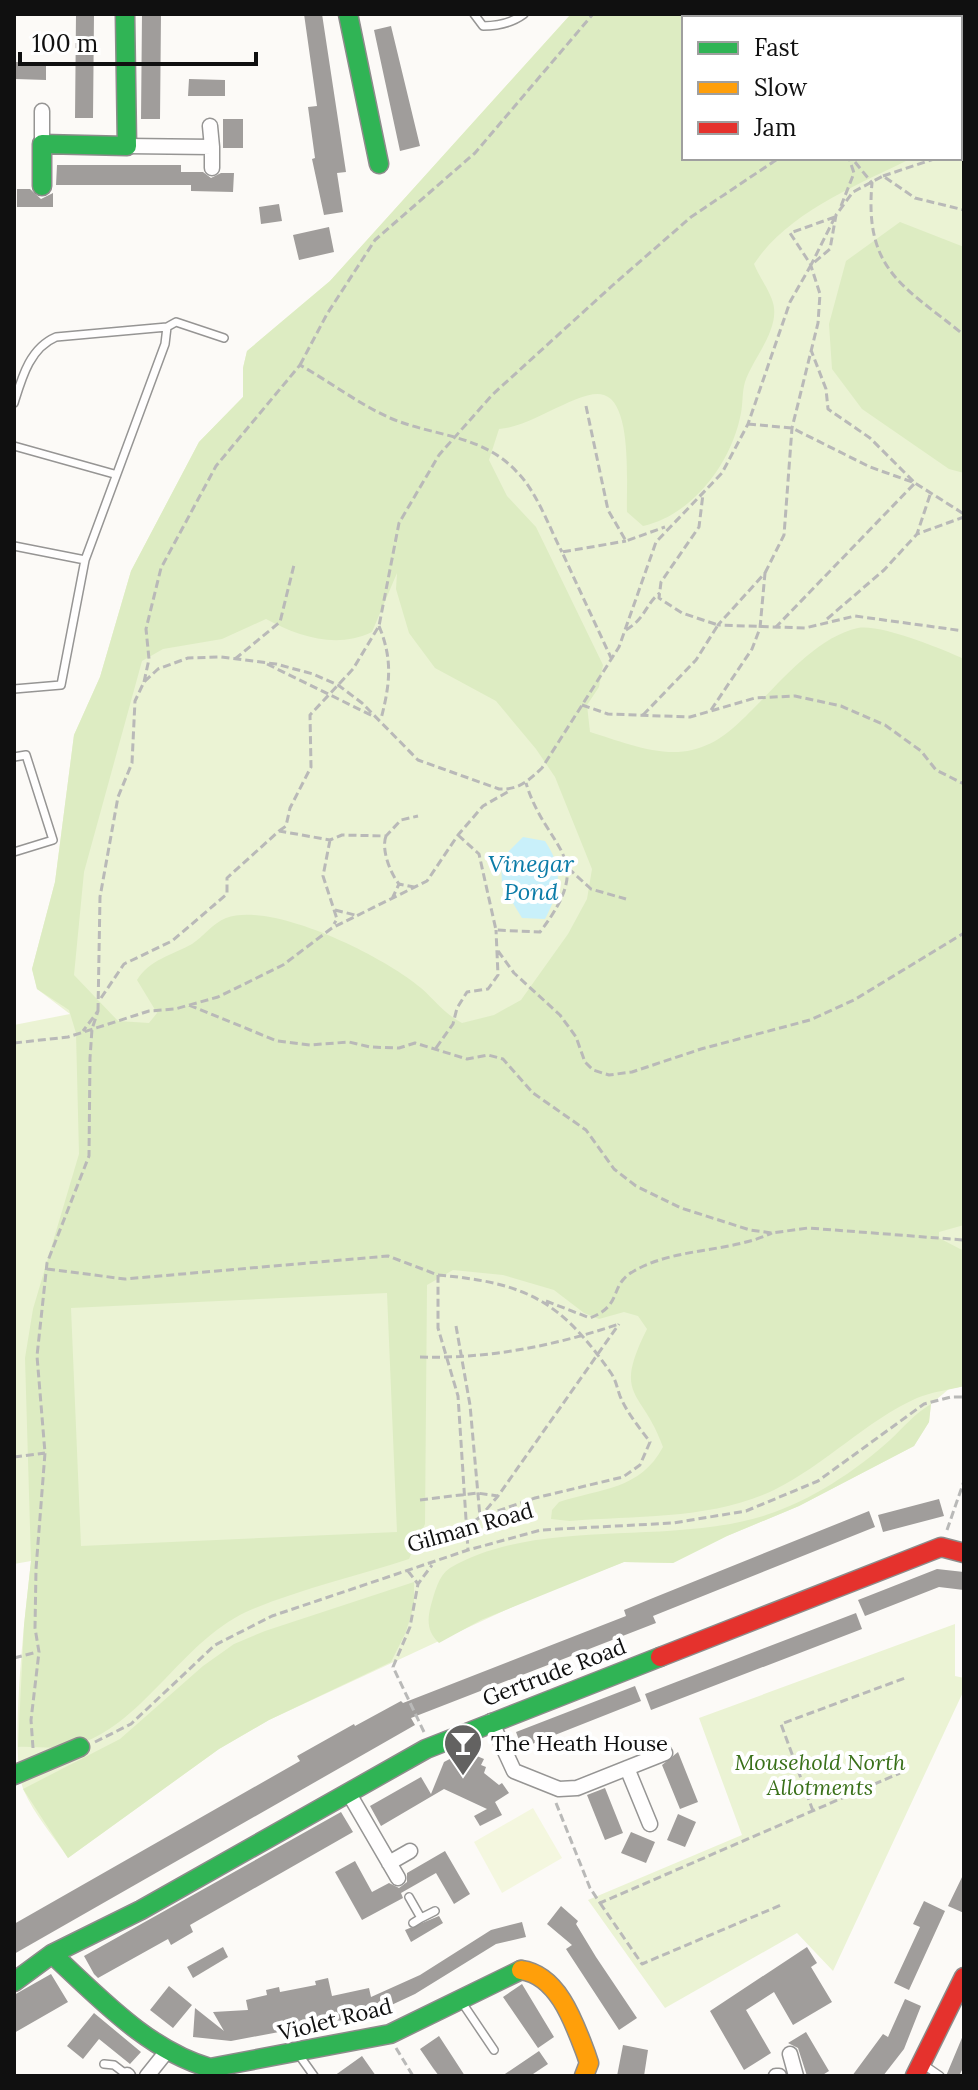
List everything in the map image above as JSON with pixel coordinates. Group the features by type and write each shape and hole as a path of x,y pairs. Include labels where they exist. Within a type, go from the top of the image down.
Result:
{"street":[{"path":"125,14 127,146"},
{"path":"348,14 379,164"},
{"path":"42,111 42,186"},
{"path":"210,126 212,168"},
{"path":"42,144 212,147"},
{"path":"941,1547 964,1553"},
{"name":"Gertrude Road","path":"14,1982 52,1954 141,1910 431,1747 941,1547"},
{"path":"491,1721 514,1771 559,1789 577,1788 665,1753"},
{"path":"14,1775 80,1747"},
{"path":"627,1768 650,1824"},
{"path":"348,1792 400,1880"},
{"path":"389,1863 410,1851"},
{"name":"Violet Road","path":"52,1954 117,2013 167,2051 182,2060 210,2068 390,2034 461,2001 516,1969 541,1975 550,1985 587,2052 589,2063 584,2076"},
{"path":"918,2070 964,1977"},
{"path":"147,2076 167,2051"},
{"path":"790,2054 796,2076"}],"lane":[{"path":"474,14 483,26 492,26 506,24 524,14"},
{"path":"14,403 31,357 42,343 56,337 167,327 176,322 224,338"},
{"path":"14,689 61,685 85,560 114,474 165,344 167,327"},
{"path":"14,446 114,474"},
{"path":"14,546 85,560"},
{"path":"14,757 26,755 53,840 14,852"},
{"path":"409,1897 421,1918"},
{"path":"413,1923 435,1911"},
{"path":"461,2001 494,2050"},
{"path":"298,2053 314,2076"},
{"path":"104,2064 114,2065 128,2076"},
{"path":"918,2070 940,2076"}],"path":[{"path":"41,1761 33,1750 31,1720 39,1652 35,1628 36,1569 45,1453 37,1356 47,1269 89,1156 92,1029 99,1001 100,897 118,797 132,763 135,701 144,682 150,645 146,629 161,568 216,466 300,365 327,314 375,240 475,153 593,14"},
{"path":"99,1001 124,964 172,941 227,894 227,878 286,826 290,808 311,767 313,753 307,728 310,715 369,648 379,626 399,523 418,486 457,435 536,354 691,217 776,160"},
{"path":"14,1043 92,1029 149,1011 218,997 283,965 332,928 427,881 458,835 483,806 526,783 542,768 612,660 626,630 652,552 668,525 722,473 748,424 790,302 851,183 850,160"},
{"path":"852,167 856,160 872,183 869,214 879,253 899,285 964,335"},
{"path":"811,265 830,249 836,216 853,192 883,176 931,160"},
{"path":"883,176 915,198 964,210"},
{"path":"643,715 696,660 718,625 765,573 784,535 792,428 811,350 820,294 811,265 790,233 836,216"},
{"path":"811,350 826,389 828,409 870,438 915,483"},
{"path":"300,365 386,416 424,431 457,435 488,447 519,473 562,552 612,660"},
{"path":"586,406 608,510 626,541"},
{"path":"748,424 792,428 870,467 915,483 964,515"},
{"path":"775,628 915,483"},
{"path":"825,621 884,570 917,534 931,493"},
{"path":"703,494 699,527 661,582 659,598 682,613 718,625 760,628 805,628 855,616 964,631"},
{"path":"917,534 964,515"},
{"path":"562,552 626,541 668,525"},
{"path":"235,659 280,622 294,565"},
{"path":"711,710 752,649 760,628 765,573"},
{"path":"626,630 644,617 655,595 660,593"},
{"path":"379,626 391,655 390,687 381,720"},
{"path":"144,682 158,669 188,658 235,659 313,674 338,685 381,720 418,760 437,769 457,771 479,784 512,789"},
{"path":"264,663 381,720"},
{"path":"582,705 608,714 690,717 755,698 795,696 841,706 885,725 921,751 936,770 964,784"},
{"path":"496,930 540,932 556,911 567,886 568,868 560,842 534,810 526,783"},
{"path":"392,899 399,884 383,845 386,836 401,820 418,816"},
{"path":"279,831 330,840 342,835 386,836"},
{"path":"435,1049 453,1024 457,1008 467,992 488,989 499,966 496,930 479,854 458,835"},
{"path":"330,840 323,876 337,919 332,928"},
{"path":"568,868 591,889 626,899"},
{"path":"399,884 416,887"},
{"path":"334,910 358,916"},
{"path":"498,951 514,973 560,1015 576,1037 585,1062 593,1070 609,1075 632,1072 701,1049 810,1020 854,1000 964,933"},
{"path":"189,1005 277,1041 310,1045 349,1042 370,1047 399,1048 415,1043 467,1059 488,1055 503,1059 533,1093 586,1130 614,1169 636,1186 681,1208 750,1230 772,1233 808,1228 964,1240"},
{"path":"83,1031 98,1011"},
{"path":"47,1269 125,1279 388,1256 438,1275 491,1280 590,1318 606,1312 615,1301 616,1290 634,1270 682,1255 749,1244 772,1233"},
{"path":"438,1275 438,1328 458,1396 468,1550"},
{"path":"480,1517 535,1498 623,1477 640,1465 650,1442 631,1417 613,1375 584,1335 540,1298"},
{"path":"420,1357 462,1359 584,1335 619,1324 498,1496 466,1528"},
{"path":"456,1326 470,1405 480,1517"},
{"name":"Gilman Road","path":"80,1747 106,1739 131,1724 201,1657 238,1631 468,1550 541,1530 712,1519 746,1511 818,1481 924,1404 964,1397"},
{"path":"14,1457 45,1453"},
{"path":"941,1547 964,1481"},
{"path":"420,1500 477,1493 498,1496"},
{"path":"431,1747 393,1670 410,1627 418,1584 435,1562"},
{"path":"407,1571 418,1584"},
{"path":"14,1658 39,1652"},
{"path":"813,1811 781,1724 905,1678"},
{"path":"600,1903 900,1773"},
{"path":"548,1784 590,1888 642,1964 781,1905"},
{"path":"390,2034 413,2076"}],"green space":[{"path":"571,14 964,14 964,1386 949,1389 931,1404 929,1422 914,1446 799,1506 673,1563 624,1562 538,1595 269,1720 219,1749 68,1858 28,1800 20,1772 18,1746 20,1679 31,1561 14,1564 14,1025 70,1014 37,989 32,969 55,882 74,735 100,677 131,571 199,442 243,397 243,368 247,351 330,281"},
{"path":"571,14 964,14 964,163 960,160 962,16 682,16 682,160 908,160 805,215 785,229 754,264 773,303 772,327 745,382 741,413 729,450 707,484 678,511 643,526 627,512 624,429 613,402 604,395 583,397 524,423 499,429 489,460 507,496 536,527 603,665 599,687 587,705 590,732 667,752 701,747 732,729 814,650 858,628 896,633 964,659 964,1225 939,1232 939,1238 964,1251 964,1386 922,1396 899,1407 793,1480 750,1500 674,1514 570,1521 551,1519 552,1510 559,1502 631,1480 654,1461 663,1447 631,1382 637,1352 647,1329 638,1316 624,1312 599,1319 584,1313 554,1290 503,1275 453,1270 427,1285 425,1524 409,1559 246,1612 201,1643 141,1703 98,1736 67,1747 18,1747 24,1625 31,1561 25,1358 33,1309 79,1154 76,1033 69,1010 37,989 32,969 55,882 74,735 100,677 131,571 199,442 243,397 243,368 247,351 330,281","holes":["397,573 396,589 409,633 435,668 496,701 555,777 592,869 587,899 568,934 521,1000 494,1015 462,1023 404,975 355,947 298,924 271,917 246,915 226,918 192,944 154,963 142,973 137,980 157,1013 149,1023 118,1021 74,975 84,872 142,661 163,649 222,639 266,619 318,639 359,637 372,632","387,1293 397,1532 81,1546 71,1308"]},
{"path":"900,222 964,247 964,473 949,469 862,409 832,369 829,324 846,261"},
{"path":"931,1404 929,1422 914,1446 799,1506 673,1563 624,1562 481,1620 439,1643 432,1635 429,1621 431,1605 440,1580 450,1568 485,1552 523,1542 687,1529 766,1515 799,1502 847,1474"},
{"path":"414,1582 414,1605 406,1632 391,1662 269,1720 219,1749 68,1858 23,1789 120,1739 203,1666 234,1644"},
{"name":"Mousehold North Allotments","path":"955,1624 955,1676 964,1678 964,1690 833,1971 797,1933 665,2008 588,1900 742,1835 699,1718"},
{"path":"533,1808 562,1858 502,1893 474,1842"}],"water":[{"name":"Vinegar Pond","path":"523,837 545,841 555,861 557,889 545,919 522,918 502,885 501,859"}],"building":[{"path":"76,14 94,14 93,118 75,118"},
{"path":"142,14 161,14 160,119 141,119"},
{"path":"304,14 322,14 346,172 337,173 343,212 324,215 312,159 315,158 308,107 317,106"},
{"path":"391,26 420,146 400,151 374,30"},
{"path":"16,62 46,63 46,80 16,79"},
{"path":"189,79 225,80 225,96 188,96"},
{"path":"223,119 243,119 243,148 223,148"},
{"path":"57,165 181,165 181,172 203,172 211,178 221,173 234,173 233,192 191,191 191,185 56,185"},
{"path":"17,189 30,189 41,199 53,193 53,207 17,207"},
{"path":"279,204 282,221 261,224 259,207"},
{"path":"329,227 334,252 299,260 293,235"},
{"path":"939,1499 944,1516 883,1532 878,1515"},
{"path":"869,1511 875,1527 653,1616 656,1623 411,1718 415,1725 14,1954 14,1924 300,1761 297,1756 354,1724 401,1701 403,1703 626,1616 624,1610"},
{"path":"937,1569 964,1572 964,1590 939,1587 865,1616 858,1600"},
{"path":"856,1613 862,1629 651,1710 645,1694"},
{"path":"635,1686 641,1701 522,1748 516,1732"},
{"path":"465,1751 484,1759 481,1765 486,1767 484,1773 499,1785 502,1783 509,1793 495,1802 502,1815 480,1826 474,1816 487,1809 444,1789 381,1826 370,1806 421,1777 431,1794 444,1762"},
{"path":"678,1752 698,1802 680,1809 662,1765"},
{"path":"605,1788 623,1833 605,1840 587,1795"},
{"path":"341,1812 353,1832 190,1925 193,1932 171,1945 168,1939 98,1978 94,1974 84,1956"},
{"path":"678,1814 696,1822 685,1847 667,1840"},
{"path":"631,1832 655,1842 646,1863 621,1853"},
{"path":"445,1851 470,1894 454,1904 436,1873 401,1893 403,1898 362,1920 335,1872 355,1861 372,1892 389,1883 399,1888 407,1882 407,1873"},
{"path":"964,1873 964,1913 948,1906"},
{"path":"924,1901 945,1911 909,1990 894,1983 920,1927 913,1924"},
{"path":"561,1906 578,1921 576,1924 596,1957 637,2018 619,2030 566,1949 572,1945 547,1924"},
{"path":"439,1916 443,1923 411,1942 405,1930"},
{"path":"522,1922 526,1937 496,1944 415,1994 370,2015 231,2041 193,2037 195,2008 224,2031 213,2012 248,2010 246,2000 267,1995 266,1990 279,1987 280,1992 316,1985 315,1981 328,1978 332,1996 369,1988 371,1997 420,1975 491,1930"},
{"path":"223,1947 228,1957 193,1978 187,1967"},
{"path":"807,1947 817,1963 811,1967 832,2002 793,2025 774,1992 746,2010 771,2053 744,2070 710,2011"},
{"path":"51,1974 68,2002 14,2033 14,1995"},
{"path":"522,1984 554,2037 538,2048 503,1997"},
{"path":"169,1986 192,2005 173,2028 150,2010"},
{"path":"905,1999 921,2006 904,2049 883,2076 852,2076 883,2034 888,2037"},
{"path":"94,2013 141,2052 130,2064 99,2039 83,2059 67,2046"},
{"path":"806,2032 829,2071 821,2076 807,2076 798,2048 788,2043"},
{"path":"964,2033 964,2066 959,2076 946,2076"},
{"path":"439,2036 465,2076 439,2076 420,2049"},
{"path":"623,2045 648,2050 644,2076 617,2076"},
{"path":"539,2051 548,2064 530,2076 502,2076"},
{"path":"362,2056 376,2076 334,2076"}],"traffic: fast":[{"path":"42,186 42,144 127,146 125,14"},
{"path":"348,14 379,164"},
{"path":"14,1982 52,1954 141,1910 426,1749 660,1657"},
{"path":"14,1775 80,1747"},
{"path":"52,1954 145,2035 165,2049 210,2068 390,2034 521,1970"}],"traffic: slow":[{"path":"521,1970 545,1981 563,2002 589,2063 584,2076"}],"traffic: jam":[{"path":"660,1657 941,1547 964,1553"},
{"path":"915,2076 964,1977"}],"place":[{"name":"The Heath House","path":"463,1777"}]}
